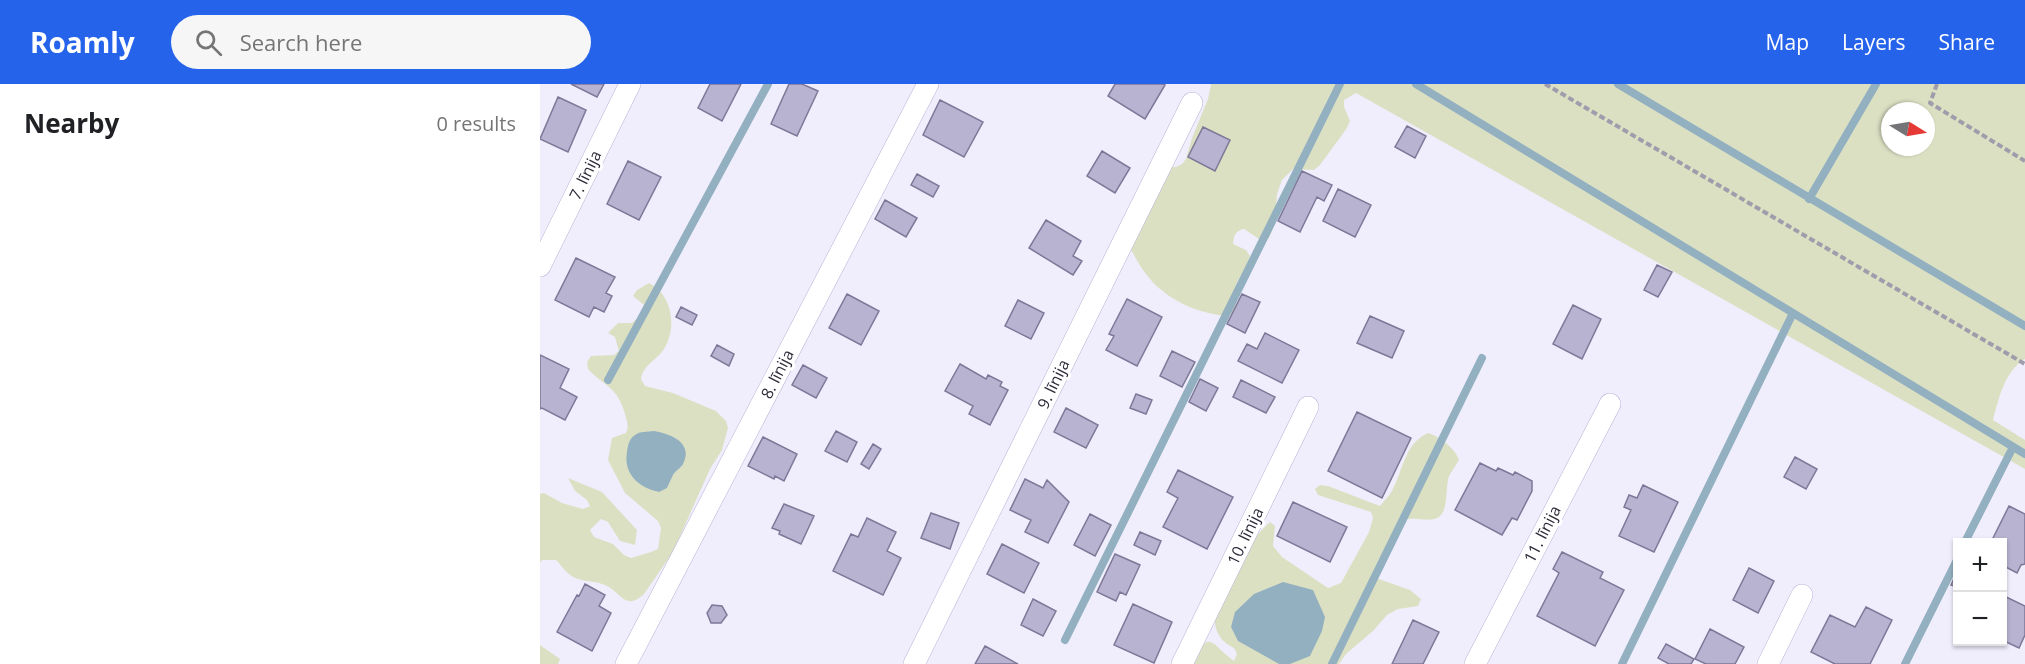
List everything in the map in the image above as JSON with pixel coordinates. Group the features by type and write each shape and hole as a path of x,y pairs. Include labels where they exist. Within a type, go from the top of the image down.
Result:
{"street":[{"name":"7. līnija","path":"540,266 630,84"},
{"name":"8. līnija","path":"626,664 928,84"},
{"name":"9. līnija","path":"914,664 1192,104"},
{"name":"11. līnija","path":"1475,664 1610,404"},
{"name":"10. līnija","path":"1182,664 1308,407"},
{"path":"1768,664 1802,595"}],"path":[{"path":"1545,84 2025,364"},
{"path":"1937,84 1930,102 2025,161"}],"green space":[{"path":"1211,84 2025,84 2025,359 2007,378 1993,420 2025,440 2025,469 1356,93 1344,100 1344,107 1350,121 1347,128 1320,165 1314,170 1293,169 1282,180 1277,194 1275,224 1269,238 1262,241 1244,229 1236,234 1233,244 1246,250 1250,256 1237,282 1234,312 1228,316 1217,315 1182,304 1153,283 1131,250 1169,167 1176,167 1186,159 1208,99"},
{"path":"649,283 657,288 668,304 671,322 671,332 664,349 642,374 641,379 645,386 673,393 716,411 726,421 728,428 722,450 710,469 673,552 644,594 637,599 627,601 605,585 572,577 556,560 542,560 540,563 540,494 544,493 562,503 583,509 590,506 587,500 575,491 568,478 602,492 637,530 635,545 620,541 608,522 601,519 590,530 594,537 613,544 624,555 631,558 658,549 661,528 658,521 625,493 608,460 612,438 627,431 628,426 622,405 614,392 588,369 587,362 591,356 614,355 619,351 615,337 608,333 618,323 632,323 643,313 644,305 633,296 637,290","holes":["638,433 683,464 673,474 667,488 629,444"]},
{"path":"1428,433 1446,443 1459,460 1449,476 1446,504 1439,517 1428,520 1406,520 1395,527 1376,578 1410,590 1421,599 1418,606 1398,609 1387,615 1373,631 1346,654 1339,664 1190,664 1206,642 1214,644 1234,661 1237,654 1234,648 1221,639 1216,630 1216,611 1239,564 1256,537 1270,522 1275,526 1273,546 1282,557 1328,588 1341,583 1369,532 1373,518 1371,512 1318,495 1315,489 1320,485 1328,486 1380,506 1390,494 1413,444"},
{"path":"540,645 560,659 558,664 540,664"}],"water":[{"path":"654,431 679,440 686,456 667,488 659,492 645,487 634,479 626,460 630,440 639,433"},
{"path":"1283,582 1313,590 1325,617 1322,631 1310,656 1290,664 1279,664 1238,641 1231,627 1235,612 1254,594"}],"building":[{"path":"571,84 604,84 597,97"},
{"path":"710,84 741,84 722,121 698,108"},
{"path":"789,84 802,84 818,91 797,136 771,124"},
{"path":"1115,84 1165,85 1145,119 1108,96"},
{"path":"558,97 586,110 568,152 540,139"},
{"path":"940,100 983,122 964,157 923,135"},
{"path":"1407,126 1426,136 1415,158 1395,147"},
{"path":"1203,127 1230,140 1215,171 1188,157"},
{"path":"1102,151 1130,168 1115,193 1087,176"},
{"path":"628,161 661,177 639,220 607,204"},
{"path":"1302,171 1332,185 1324,201 1317,197 1300,232 1278,221"},
{"path":"917,174 939,186 933,197 911,185"},
{"path":"1338,189 1371,205 1355,237 1323,221"},
{"path":"885,200 917,218 906,237 875,219"},
{"path":"1046,220 1081,241 1073,256 1082,261 1073,275 1029,248"},
{"path":"576,258 615,277 606,293 612,296 604,312 594,307 589,317 555,300"},
{"path":"1657,265 1672,272 1658,297 1644,290"},
{"path":"847,294 879,311 861,345 829,328"},
{"path":"1242,294 1260,302 1245,333 1227,324"},
{"path":"1127,299 1162,317 1137,366 1106,350 1114,336 1109,334"},
{"path":"1018,300 1044,313 1031,339 1005,326"},
{"path":"1573,305 1601,319 1582,359 1553,344"},
{"path":"681,307 697,315 692,325 676,317"},
{"path":"1370,316 1404,331 1392,358 1357,343"},
{"path":"1265,333 1299,350 1282,383 1238,361 1247,344 1257,349"},
{"path":"717,345 734,354 729,366 711,356"},
{"path":"1172,351 1195,362 1182,387 1160,376"},
{"path":"540,355 569,369 560,388 577,397 565,420 540,409"},
{"path":"960,364 986,379 988,375 1002,382 1000,386 1008,390 990,425 969,414 973,406 945,391"},
{"path":"803,365 827,378 816,398 792,385"},
{"path":"1200,379 1218,388 1206,411 1189,402"},
{"path":"1241,380 1275,397 1266,413 1233,397"},
{"path":"1136,394 1152,400 1146,414 1130,408"},
{"path":"1066,408 1098,425 1086,448 1054,432"},
{"path":"1357,412 1411,438 1382,498 1328,471"},
{"path":"836,431 857,442 847,462 825,451"},
{"path":"763,437 797,454 784,481 775,476 774,479 748,466"},
{"path":"873,444 881,449 869,469 861,464"},
{"path":"1795,457 1817,469 1806,489 1784,477"},
{"path":"1480,463 1496,471 1498,468 1513,475 1515,472 1532,481 1532,491 1517,520 1512,518 1502,535 1455,510"},
{"path":"1178,470 1233,497 1207,549 1163,527 1178,498 1167,492"},
{"path":"1025,479 1043,488 1047,480 1069,502 1048,543 1025,532 1031,520 1010,510"},
{"path":"1643,485 1678,502 1654,552 1619,536 1631,510 1624,507 1629,495 1637,498"},
{"path":"1293,502 1347,527 1330,562 1277,536"},
{"path":"784,504 814,516 801,544 779,534 780,531 772,528"},
{"path":"2009,506 2025,514 2025,564 2021,565 2017,573 2007,568 2007,538 1993,538"},
{"path":"931,513 959,523 950,549 921,538"},
{"path":"1090,514 1111,525 1095,556 1074,545"},
{"path":"867,518 896,532 887,551 901,558 883,595 833,571 851,534 858,537"},
{"path":"1140,532 1161,541 1155,555 1134,545"},
{"path":"1002,544 1039,563 1024,593 987,574"},
{"path":"1562,552 1603,572 1600,578 1624,590 1595,646 1537,616 1559,573 1553,569"},
{"path":"1115,554 1140,565 1126,595 1120,592 1116,601 1097,592"},
{"path":"1749,568 1774,581 1758,613 1733,600"},
{"path":"585,584 605,595 599,606 611,613 592,651 557,632"},
{"path":"2007,597 2025,606 2025,635 2019,648 2007,642"},
{"path":"1033,599 1056,611 1043,636 1021,625"},
{"path":"1133,604 1172,622 1154,663 1114,645"},
{"path":"712,605 722,606 727,615 721,623 711,623 707,613"},
{"path":"1866,607 1892,620 1870,664 1835,664 1811,652 1830,615 1855,627"},
{"path":"1413,620 1439,632 1423,664 1392,664"},
{"path":"1710,629 1744,647 1735,664 1706,664 1695,659"},
{"path":"1666,644 1694,659 1691,664 1669,664 1658,658"},
{"path":"985,646 1018,664 975,664"}],"waterway":[{"path":"608,380 768,84"},
{"path":"1065,640 1340,84"},
{"path":"1416,84 2025,454"},
{"path":"1618,84 2025,326"},
{"path":"1809,199 1876,84"},
{"path":"1622,664 1793,313"},
{"path":"1332,664 1482,358"},
{"path":"1967,538 2013,447"},
{"path":"1905,664 1953,568"}]}
